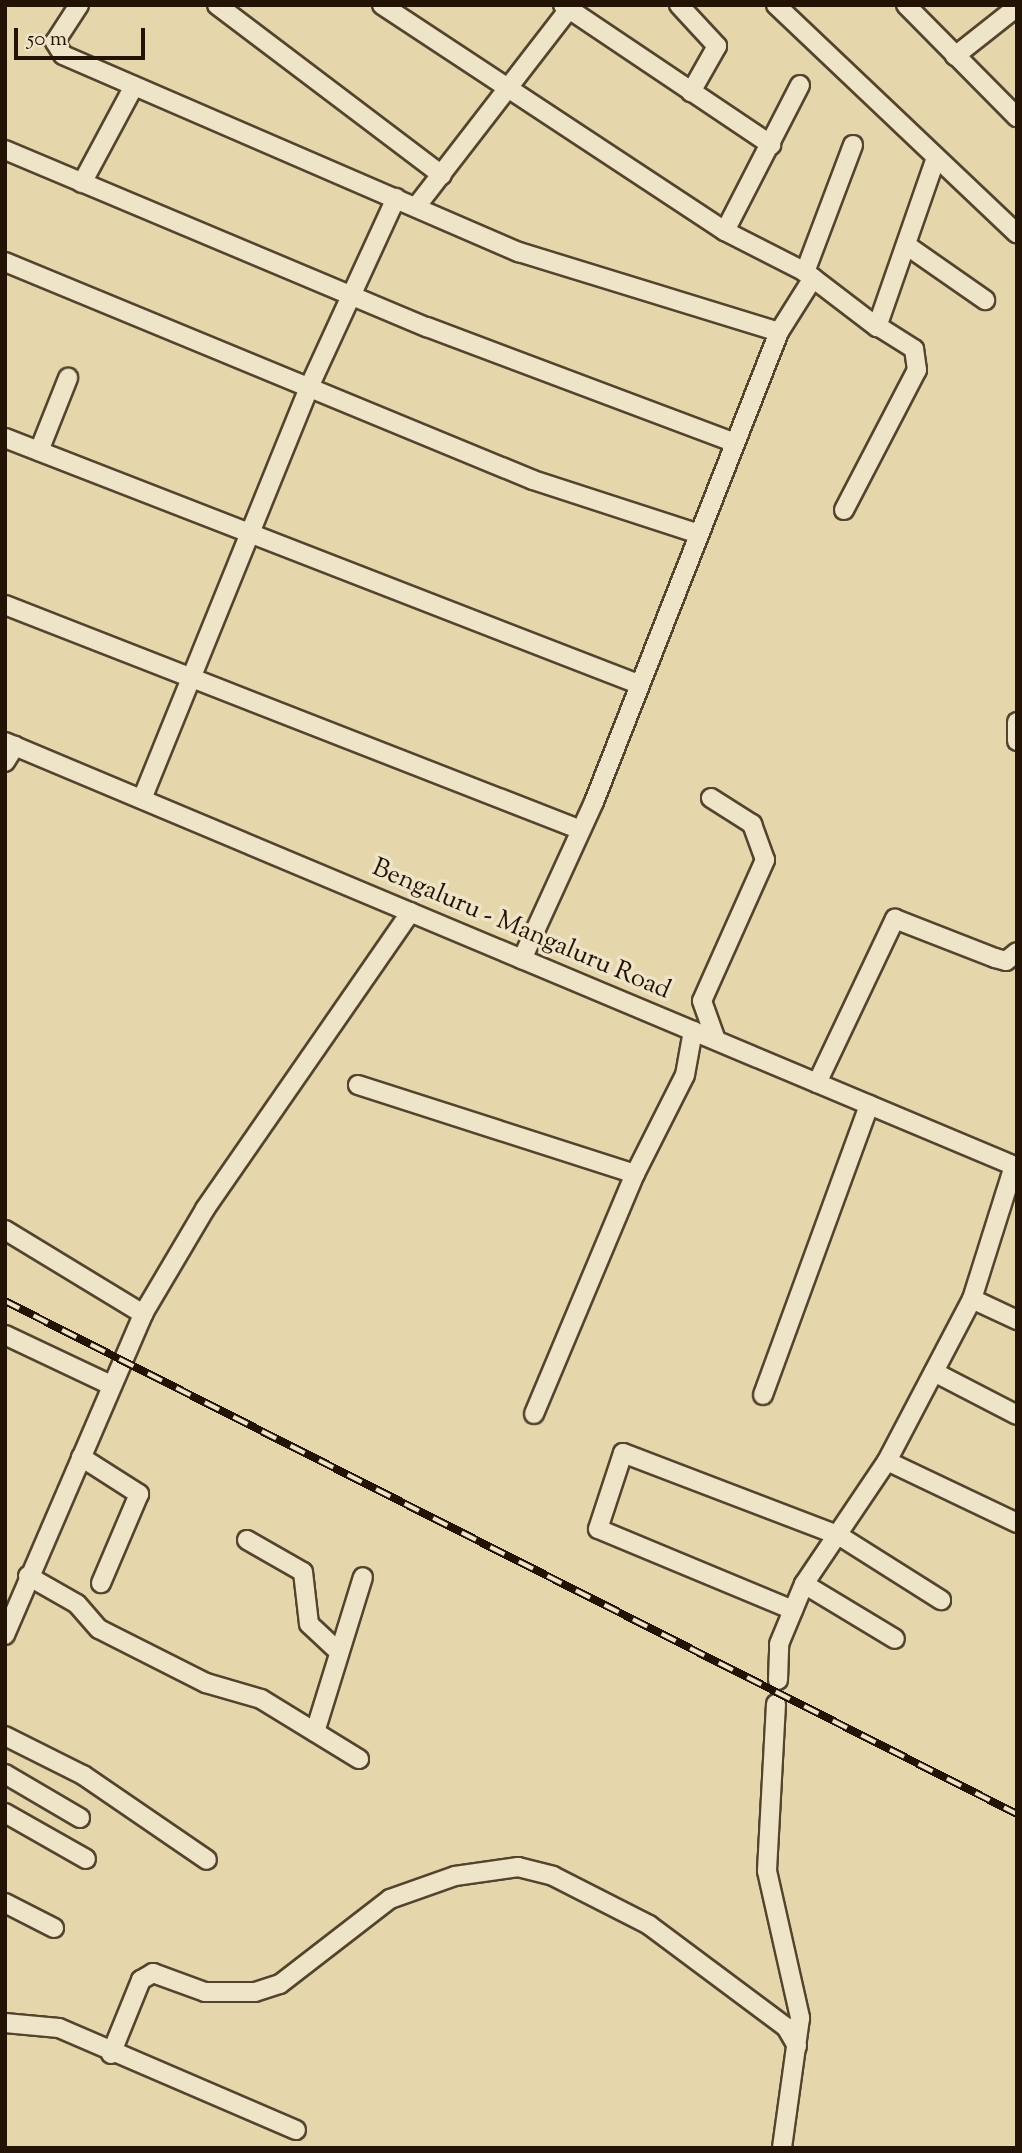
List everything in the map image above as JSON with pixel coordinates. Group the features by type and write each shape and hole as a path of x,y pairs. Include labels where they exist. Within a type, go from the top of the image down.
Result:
{"street":[{"path":"79,5 55,42 57,48 134,86 519,252 779,332"},
{"path":"217,5 442,175"},
{"path":"382,5 725,231 809,275 879,327 914,349 917,370 844,510"},
{"path":"679,5 717,46 691,92"},
{"path":"776,5 936,158 1014,226"},
{"path":"905,5 1014,110"},
{"path":"416,207 509,89 568,7 771,145"},
{"path":"955,56 1017,7"},
{"path":"725,231 800,85"},
{"path":"82,183 134,86"},
{"path":"522,959 581,830 733,442 779,332 809,275 853,145"},
{"path":"5,150 354,296 733,442"},
{"path":"879,327 909,247 936,158"},
{"path":"142,799 310,384 354,296 396,198"},
{"path":"909,247 985,300"},
{"path":"5,262 123,315 310,384 533,480 699,534"},
{"path":"39,451 68,378"},
{"path":"5,438 638,684"},
{"path":"5,605 192,674 581,830"},
{"path":"1017,722 1017,741"},
{"path":"5,762 10,744"},
{"name":"Bengaluru - Mangaluru Road","path":"10,744 1016,1167"},
{"path":"710,798 752,824 765,860 702,1001 716,1041"},
{"path":"5,1635 28,1576 143,1314 205,1209 411,912"},
{"path":"817,1083 895,919 907,918 1006,961 1017,952"},
{"path":"534,1414 635,1174 685,1075 694,1031"},
{"path":"358,1085 635,1174"},
{"path":"763,1395 869,1105"},
{"path":"778,1680 779,1644 804,1584 887,1461 972,1299 1016,1167"},
{"path":"5,1230 143,1314"},
{"path":"972,1299 1017,1320"},
{"path":"5,1335 111,1385"},
{"path":"934,1372 1017,1415"},
{"path":"793,1610 598,1529 623,1453 838,1535 941,1600"},
{"path":"80,1457 139,1494 101,1583"},
{"path":"887,1461 1017,1523"},
{"path":"247,1540 303,1572 309,1624 335,1649"},
{"path":"28,1576 77,1604 99,1629 158,1662 261,1699 359,1759"},
{"path":"315,1732 335,1679 335,1649 363,1577"},
{"path":"804,1584 895,1639"},
{"path":"776,1704 767,1871 800,2018 782,2148"},
{"path":"5,1736 83,1775 207,1860"},
{"path":"5,1774 79,1818"},
{"path":"5,1813 86,1859"},
{"path":"111,2054 141,1980 153,1973 214,1994 255,1992 280,1984 390,1899 455,1876 518,1867 552,1875 649,1925 786,2027 797,2046"},
{"path":"5,1903 54,1928"},
{"path":"5,2023 59,2028 111,2054 296,2130"}],"railway":[{"path":"5,1301 1017,1814"}]}
